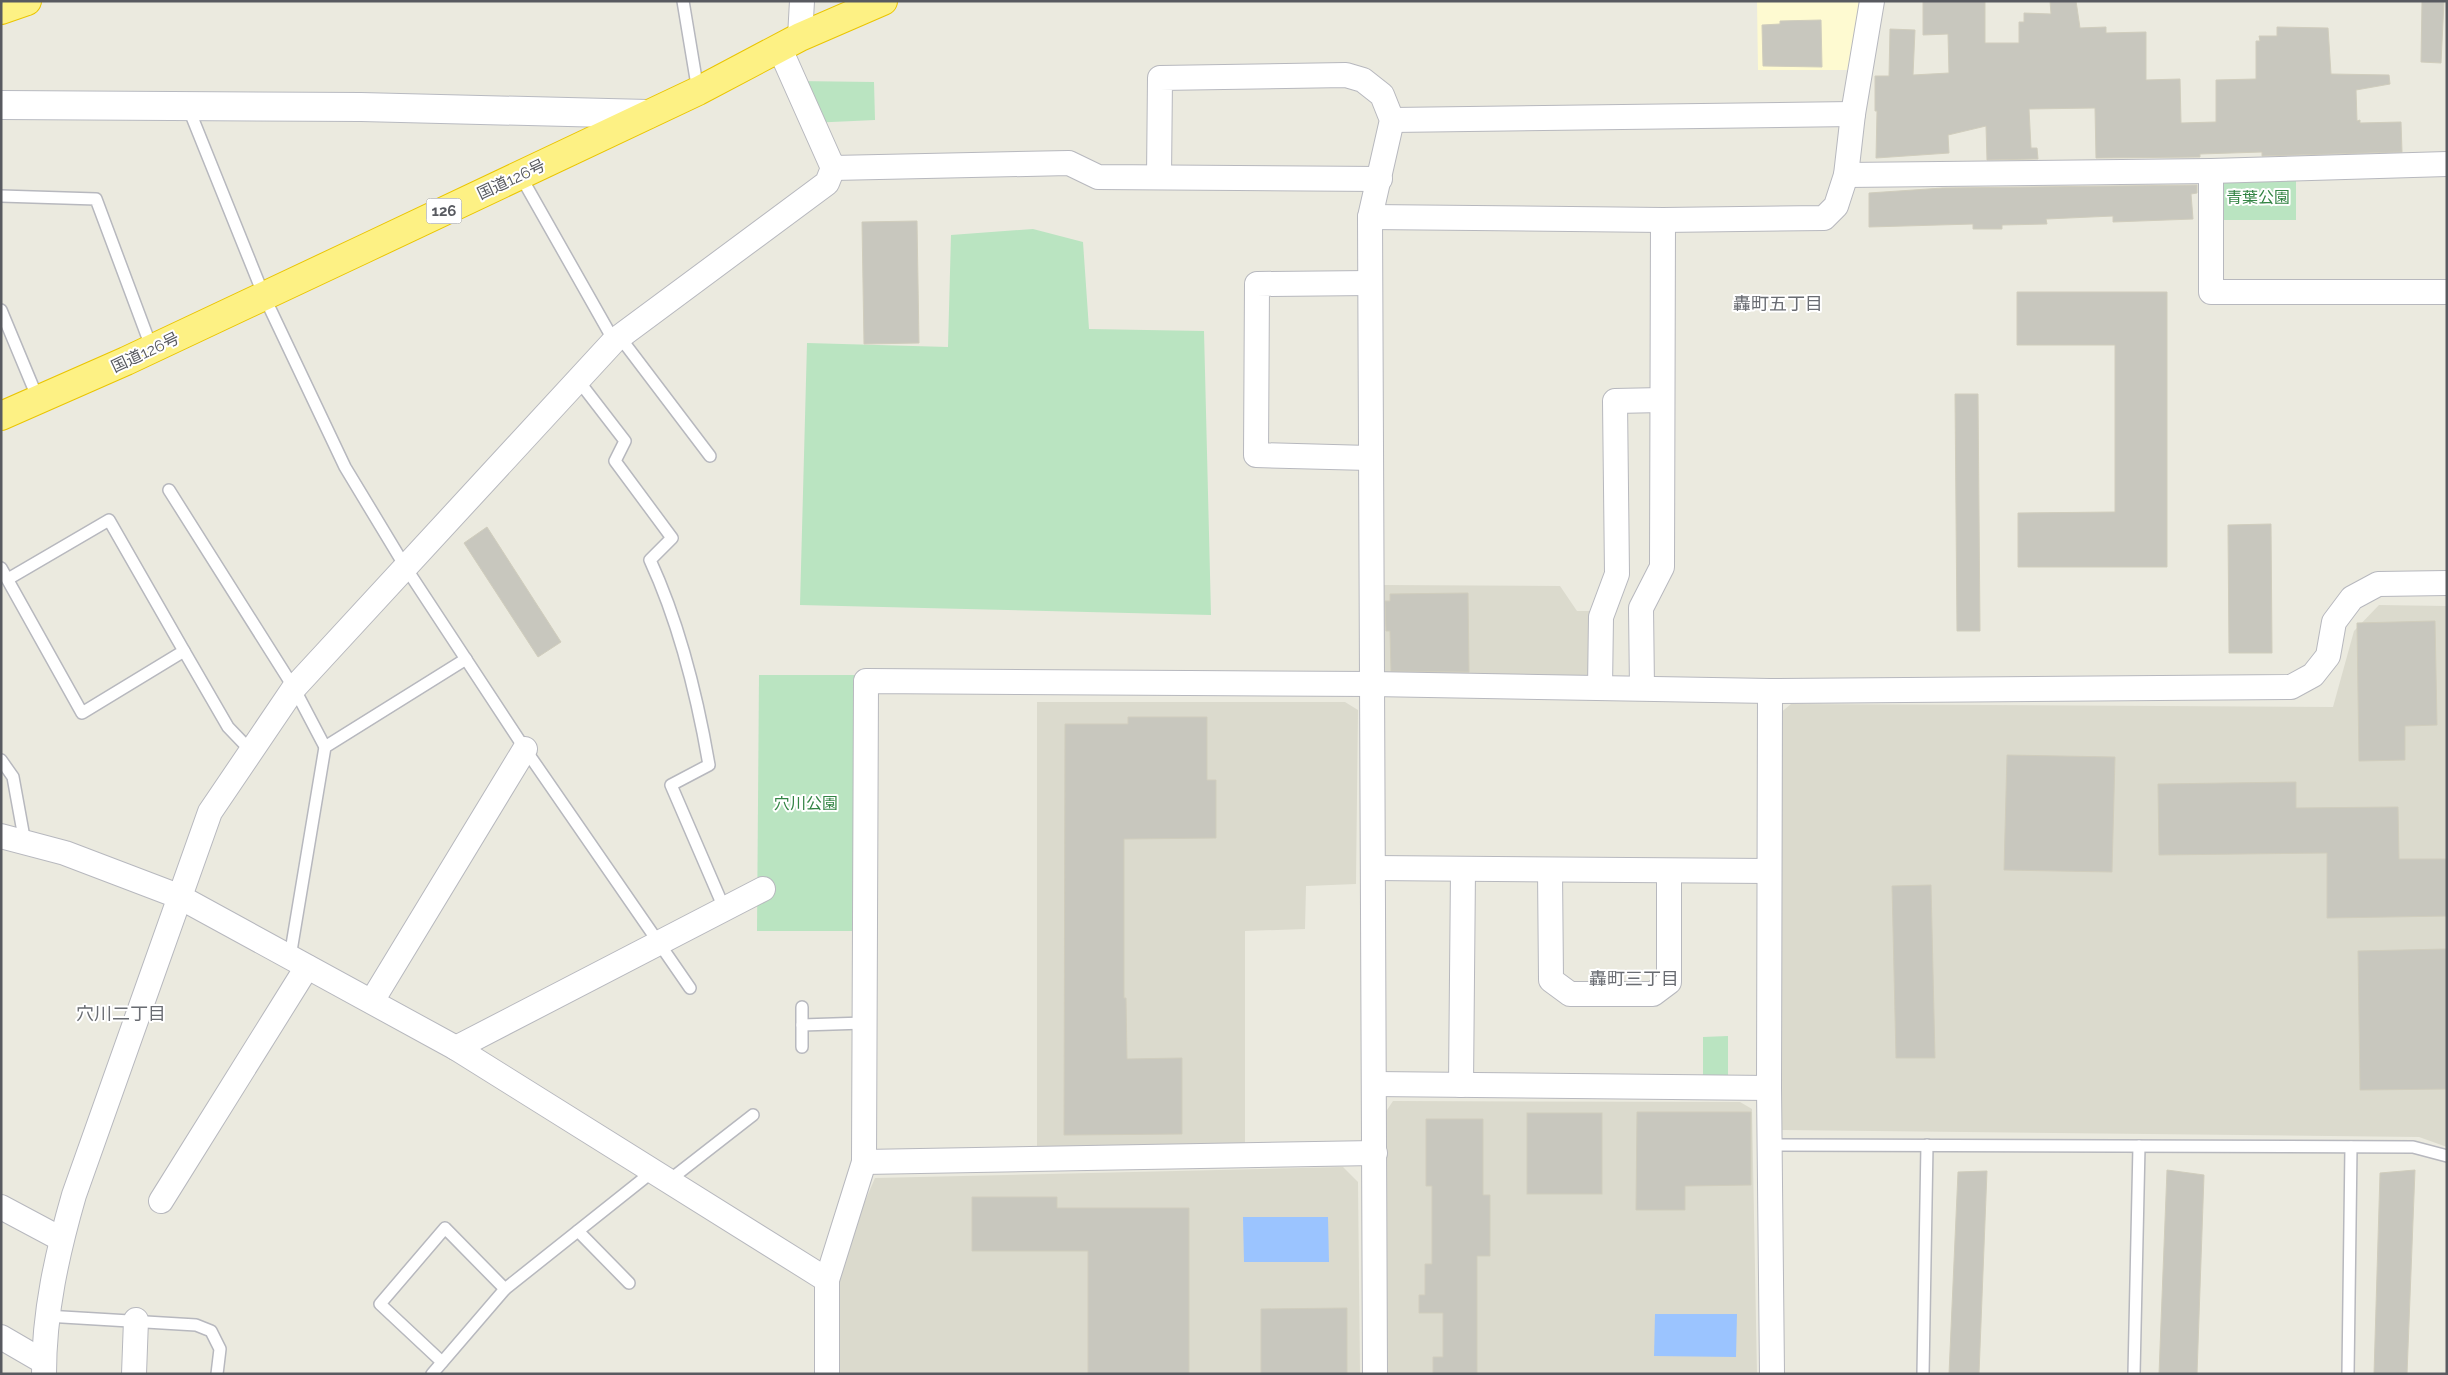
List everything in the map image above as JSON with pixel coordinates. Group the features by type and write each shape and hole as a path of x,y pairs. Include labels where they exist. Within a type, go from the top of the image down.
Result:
{"highway":[{"path":"1,10 27,1"},
{"name":"国道126号","path":"1,416 264,296 698,91 790,43 883,1"}],"street":[{"path":"44,1368 46,1316 61,1240 74,1195 178,896 210,812 294,688 616,338 827,183 833,168 790,43 802,1"},
{"path":"1370,217 1663,220 1824,218 1836,206 1846,175 1853,114 1872,1"},
{"path":"1159,177 1160,78 1346,75 1363,80 1382,95 1392,120 1370,217 1375,1374"},
{"path":"1,105 371,107 648,114"},
{"path":"1392,120 1853,114"},
{"path":"833,168 1069,163 1098,177 1380,179"},
{"path":"1846,175 2211,172 2447,164"},
{"path":"2211,172 2211,292 2447,292"},
{"path":"1642,688 1641,608 1662,568 1663,220"},
{"path":"1370,283 1257,284 1256,455 1370,458"},
{"path":"1600,688 1600,617 1617,574 1614,401 1662,400"},
{"path":"827,1374 827,1280 864,1162 866,681 1372,684 1770,691 2291,687 2313,675 2328,656 2334,622 2352,598 2378,584 2447,583"},
{"path":"1770,691 1769,1145 1772,1374"},
{"path":"372,1001 525,749"},
{"path":"1,836 65,853 178,896 456,1048 827,1280"},
{"path":"1373,868 1769,871"},
{"path":"1461,1085 1463,869"},
{"path":"1550,870 1551,980 1570,994 1653,994 1669,982 1669,871"},
{"path":"456,1048 763,889"},
{"path":"161,1201 299,962"},
{"path":"1374,1084 1769,1088"},
{"path":"864,1162 1375,1154"},
{"path":"1,1207 61,1240"},
{"path":"134,1374 136,1320"},
{"path":"1,1337 44,1368"}],"lane":[{"path":"683,1 698,91"},
{"path":"187,106 264,296 345,467 406,568 525,749 690,988"},
{"path":"520,175 616,338 710,456"},
{"path":"1,196 96,198 152,348"},
{"path":"1,310 38,400"},
{"path":"578,380 624,441 615,461 672,538 650,560 669,601 699,708 709,765 671,785 724,908"},
{"path":"169,490 294,688 325,748 299,962"},
{"path":"8,579 109,520 228,727 251,751"},
{"path":"1,568 82,713 184,651"},
{"path":"325,748 466,659"},
{"path":"1,760 13,777 25,842"},
{"path":"802,1007 802,1047"},
{"path":"802,1025 864,1023"},
{"path":"432,1374 505,1289 578,1231 753,1115"},
{"path":"1769,1145 2413,1147 2447,1156"},
{"path":"1923,1374 1927,1145"},
{"path":"2134,1374 2140,1146"},
{"path":"2348,1374 2352,1147"},
{"path":"442,1362 380,1304 445,1228 505,1289"},
{"path":"578,1231 629,1283"},
{"path":"46,1316 196,1325 211,1331 220,1349 217,1374"}],"shaded area":[{"path":"1757,1 1865,1 1854,70 1758,70"},
{"path":"1382,585 1560,586 1577,611 1593,611 1593,686 1383,682"},
{"path":"2379,605 2447,606 2447,1147 2419,1137 1782,1130 1779,714 1791,704 2333,707 2354,631"},
{"path":"1037,702 1345,702 1358,710 1356,884 1306,886 1305,929 1245,931 1245,1144 1037,1147"},
{"path":"1393,1101 1740,1102 1752,1109 1757,1374 1386,1374 1385,1113"},
{"path":"1343,1167 1358,1182 1360,1374 835,1374 835,1271 875,1178"}],"green space":[{"path":"796,81 874,82 875,120 810,123"},
{"name":"青葉公園","path":"2220,174 2296,174 2296,220 2220,220"},
{"path":"1033,229 1083,242 1089,329 1204,331 1211,615 800,605 807,343 948,347 951,235"},
{"name":"穴川公園","path":"759,675 855,675 854,931 757,931"},
{"path":"1728,1036 1728,1083 1703,1083 1703,1037"}],"water":[{"path":"1243,1217 1328,1217 1329,1262 1244,1262"},
{"path":"1655,1314 1737,1314 1736,1357 1654,1356"}],"building":[{"path":"1923,1 1985,1 1985,43 2019,43 2019,22 2024,22 2024,13 2051,14 2050,1 2076,1 2080,28 2106,27 2106,33 2146,32 2146,80 2180,79 2181,123 2216,122 2216,80 2256,79 2256,41 2260,41 2259,36 2277,36 2277,27 2328,28 2331,74 2389,75 2390,84 2356,90 2357,121 2360,120 2360,123 2401,122 2402,152 2262,156 2262,152 2200,154 2200,157 2096,158 2095,108 2029,109 2031,148 2037,148 2038,159 1987,160 1986,126 1948,135 1949,153 1876,158 1877,111 1875,111 1875,76 1889,76 1890,29 1915,30 1913,75 1949,73 1948,34 1923,35"},
{"path":"2422,1 2444,1 2441,63 2421,62"},
{"path":"1821,20 1822,67 1763,66 1762,25 1780,24 1780,21"},
{"path":"2197,185 2197,193 2191,194 2193,219 2113,222 2113,216 2046,219 2047,224 2002,225 2002,229 1973,229 1973,224 1869,227 1869,193 1943,188"},
{"path":"917,221 919,343 864,344 862,222"},
{"path":"2017,292 2167,292 2167,567 2018,567 2018,513 2115,512 2115,345 2017,345"},
{"path":"1955,394 1978,394 1980,631 1957,631"},
{"path":"2271,524 2272,653 2229,653 2228,525"},
{"path":"487,527 561,642 538,657 464,543"},
{"path":"1468,593 1469,672 1391,671 1390,631 1386,631 1385,601 1390,601 1390,594"},
{"path":"2435,621 2437,725 2405,726 2405,760 2359,761 2357,623"},
{"path":"1128,717 1207,717 1207,780 1216,780 1216,838 1124,839 1124,998 1126,998 1127,1059 1182,1058 1182,1134 1064,1135 1065,724 1128,724"},
{"path":"2007,755 2115,757 2112,872 2004,870"},
{"path":"2296,782 2296,808 2398,807 2399,859 2447,859 2447,916 2327,918 2327,853 2159,855 2158,784"},
{"path":"1931,885 1935,1058 1896,1058 1892,886"},
{"path":"2447,949 2447,1089 2360,1090 2358,951"},
{"path":"1637,1112 1751,1112 1751,1185 1685,1186 1685,1210 1636,1210"},
{"path":"1527,1113 1602,1113 1602,1194 1527,1194"},
{"path":"1426,1119 1483,1119 1483,1195 1490,1195 1490,1256 1477,1256 1477,1374 1433,1374 1433,1357 1443,1357 1443,1313 1419,1313 1419,1295 1425,1295 1425,1264 1432,1264 1432,1186 1426,1186"},
{"path":"2167,1170 2204,1175 2197,1374 2159,1374"},
{"path":"2415,1170 2407,1374 2374,1374 2380,1173"},
{"path":"1987,1171 1979,1374 1949,1374 1958,1172"},
{"path":"972,1197 1057,1197 1057,1208 1189,1208 1189,1374 1088,1374 1088,1251 972,1251"},
{"path":"1347,1308 1347,1374 1261,1374 1261,1309"}],"railway":[{"path":"1,2 5,1"}],"district":[{"name":"轟町五丁目","path":"1778,304"},
{"name":"轟町三丁目","path":"1634,979"},
{"name":"穴川二丁目","path":"121,1014"}]}
